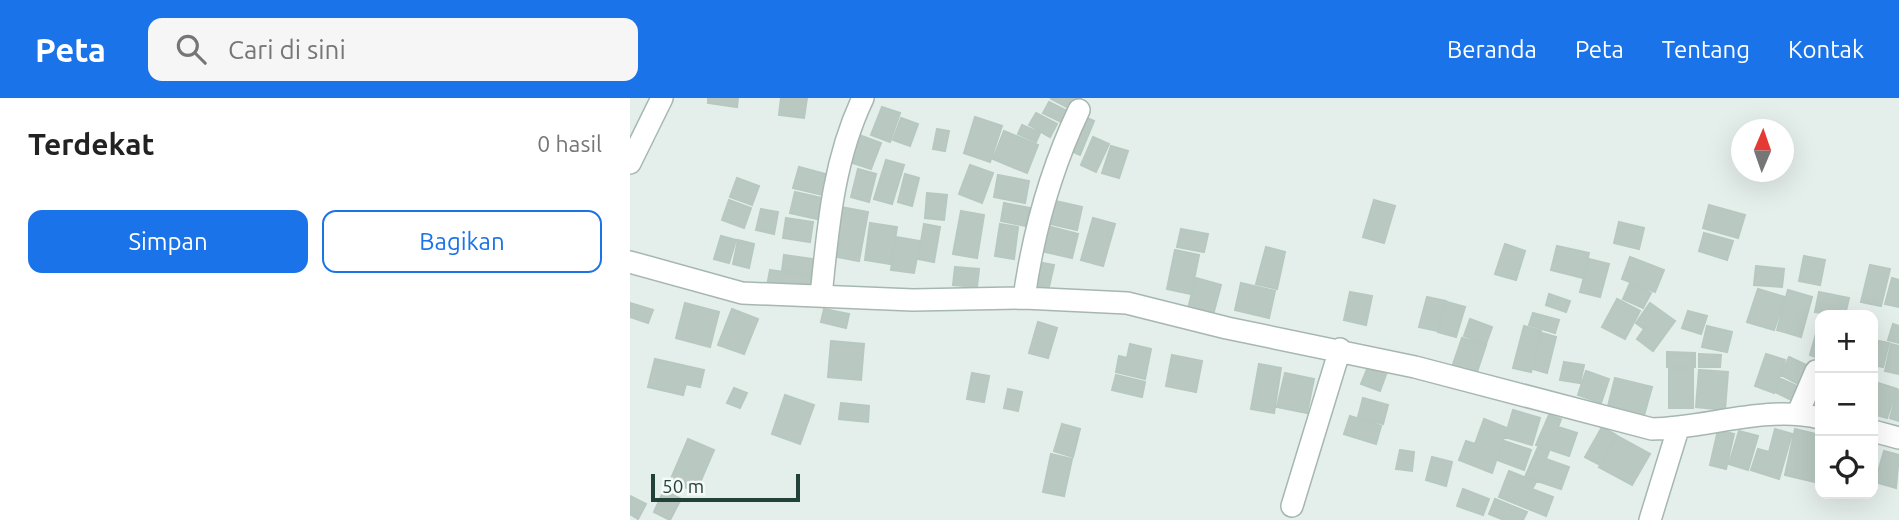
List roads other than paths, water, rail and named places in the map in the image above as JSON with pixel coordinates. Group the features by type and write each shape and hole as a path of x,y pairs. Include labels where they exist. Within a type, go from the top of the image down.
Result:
{"street":[{"path":"630,163 662,98"},
{"path":"821,296 835,178 849,128 863,98"},
{"path":"1024,298 1032,250 1059,153 1079,110"},
{"path":"630,262 742,293 912,300 1024,298 1127,303 1227,328 1339,349 1652,429 1678,429 1798,413 1815,417"},
{"path":"1292,506 1339,349"},
{"path":"1798,413 1815,373"},
{"path":"1650,520 1678,429"},
{"path":"1878,432 1899,438"}]}
